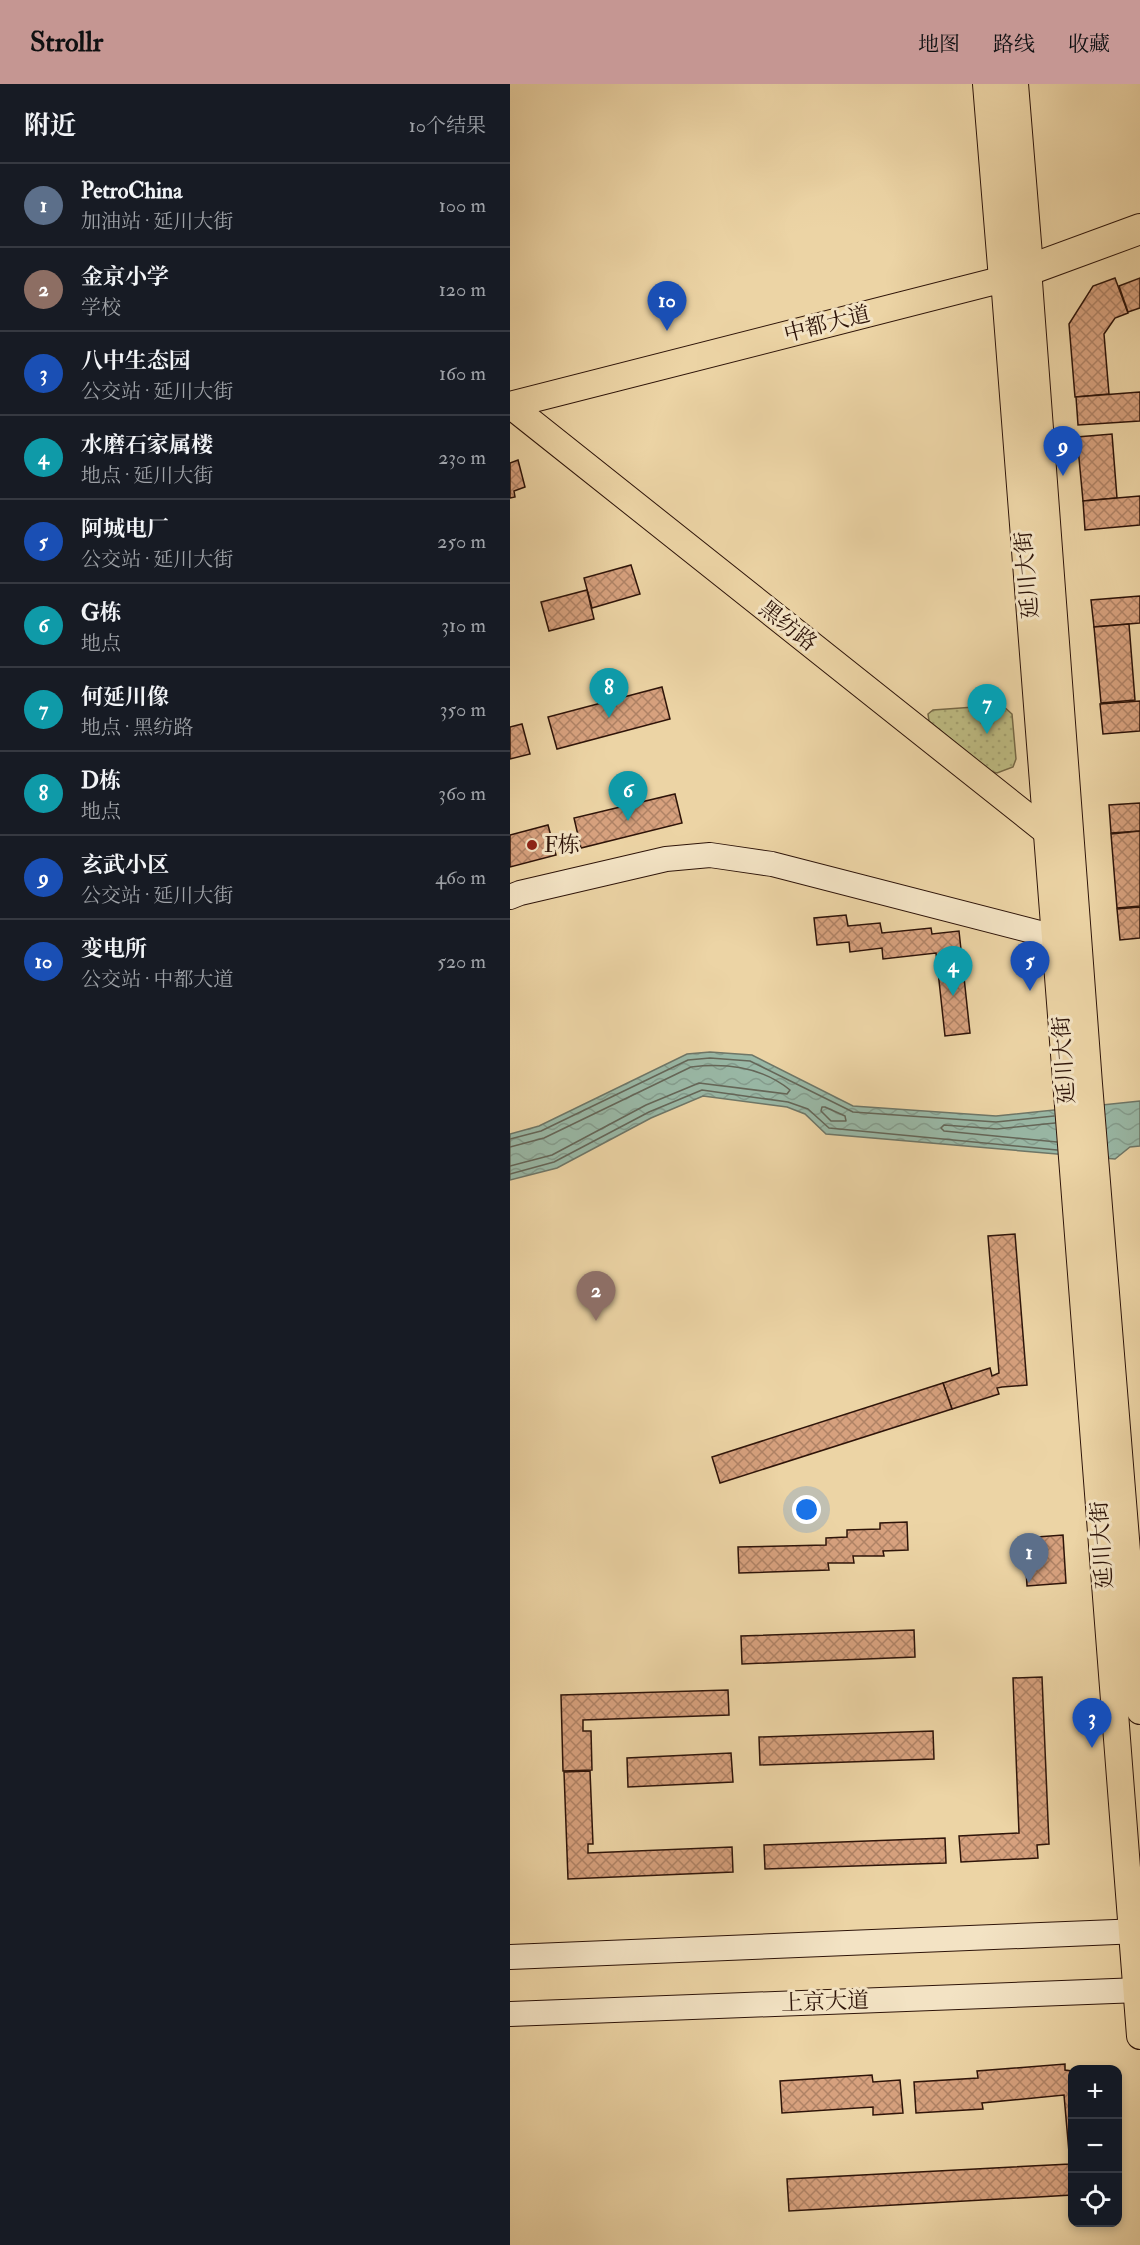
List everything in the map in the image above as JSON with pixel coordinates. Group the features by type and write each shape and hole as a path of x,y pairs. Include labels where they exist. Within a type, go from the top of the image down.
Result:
{"highway":[{"name":"延川大街","path":"988,84 1016,267"},
{"name":"延川大街","path":"1013,84 1016,267"},
{"name":"中都大道","path":"1016,267 1140,214"},
{"name":"中都大道","path":"1016,267 1140,229"}],"main road":[{"name":"中都大道","path":"510,390 1016,267"},
{"name":"中都大道","path":"510,405 1016,267"},
{"name":"延川大街","path":"1016,267 1059,831 1079,944 1089,1084 1084,1169 1136,1931 1140,2036"},
{"name":"黑纺路","path":"510,405 1059,831"},
{"name":"延川大街","path":"1059,831 1055,936 1065,1072 1084,1169 1140,1711"},
{"path":"510,897 666,859 710,855 772,864 1079,944"},
{"path":"510,1957 1136,1931"},
{"name":"上京大道","path":"510,2014 1138,1990"}],"shaded area":[{"path":"1002,705 1012,714 1016,759 1013,767 997,773 989,771 929,721 928,714 933,710"}],"water":[{"path":"710,1052 752,1055 853,1106 996,1116 1140,1101 1140,1146 1130,1147 1115,1159 826,1134 805,1114 787,1107 703,1096 651,1118 557,1168 510,1180 510,1134 539,1126 687,1054"}],"building":[{"path":"1115,278 1128,313 1115,318 1104,334 1109,394 1075,397 1069,324 1093,286"},
{"path":"1140,278 1140,308 1128,312 1119,286"},
{"path":"1140,392 1140,421 1078,425 1076,397"},
{"path":"1112,434 1117,498 1083,501 1077,437"},
{"path":"518,460 525,487 514,491 515,497 510,498 510,463"},
{"path":"1140,496 1140,525 1085,530 1083,501"},
{"path":"631,565 640,594 592,608 584,578"},
{"path":"587,590 594,619 549,631 541,602"},
{"path":"1140,596 1140,623 1094,627 1091,600"},
{"path":"1129,624 1135,700 1101,703 1094,627"},
{"path":"662,687 670,719 557,749 548,717"},
{"path":"1140,701 1140,731 1103,734 1100,704"},
{"path":"522,724 530,754 510,759 510,727"},
{"path":"675,794 682,823 581,848 574,818"},
{"path":"1140,803 1140,831 1111,833 1109,805"},
{"name":"F栋","path":"548,825 556,855 510,867 510,835"},
{"path":"1140,831 1140,906 1117,908 1111,834"},
{"path":"1140,907 1140,938 1120,940 1117,909"},
{"path":"846,915 848,926 880,923 882,933 931,928 932,934 959,931 970,1033 945,1036 936,953 883,959 882,948 850,952 849,942 817,945 814,918"},
{"path":"1015,1234 1027,1385 997,1388 999,1394 952,1409 943,1383 990,1368 992,1376 999,1373 988,1236"},
{"path":"943,1383 952,1409 720,1483 712,1457"},
{"path":"907,1522 908,1550 883,1551 884,1556 853,1556 854,1563 828,1563 829,1570 739,1573 738,1547 826,1545 826,1538 847,1537 847,1530 880,1529 880,1523"},
{"path":"1063,1535 1066,1583 1027,1586 1024,1538"},
{"path":"914,1630 915,1657 742,1664 741,1636"},
{"path":"1042,1677 1049,1844 1037,1845 1038,1858 961,1862 959,1836 1019,1833 1013,1678"},
{"path":"728,1690 729,1715 583,1720 583,1731 591,1731 592,1770 563,1771 561,1695"},
{"path":"933,1731 934,1759 760,1765 759,1737"},
{"path":"731,1753 733,1782 628,1787 627,1758"},
{"path":"590,1771 593,1844 588,1844 588,1853 732,1847 733,1872 568,1879 564,1772"},
{"path":"945,1838 946,1863 765,1869 764,1845"},
{"path":"1065,2064 1065,2070 1068,2070 1068,2141 1064,2095 982,2103 983,2109 916,2113 914,2082 978,2078 977,2071"},
{"path":"872,2075 873,2082 900,2080 903,2113 873,2115 873,2107 782,2113 780,2081"},
{"path":"1068,2164 1068,2195 789,2211 787,2179"}],"place":[{"name":"变电所","path":"667,331"},
{"name":"玄武小区","path":"1063,476"},
{"name":"D栋","path":"609,718"},
{"name":"何延川像","path":"987,734"},
{"name":"G栋","path":"628,821"},
{"name":"F栋","path":"532,845"},
{"name":"阿城电厂","path":"1030,991"},
{"name":"水磨石家属楼","path":"953,996"},
{"name":"金京小学","path":"596,1321"},
{"name":"PetroChina","path":"1029,1583"},
{"name":"八中生态园","path":"1092,1748"}]}
